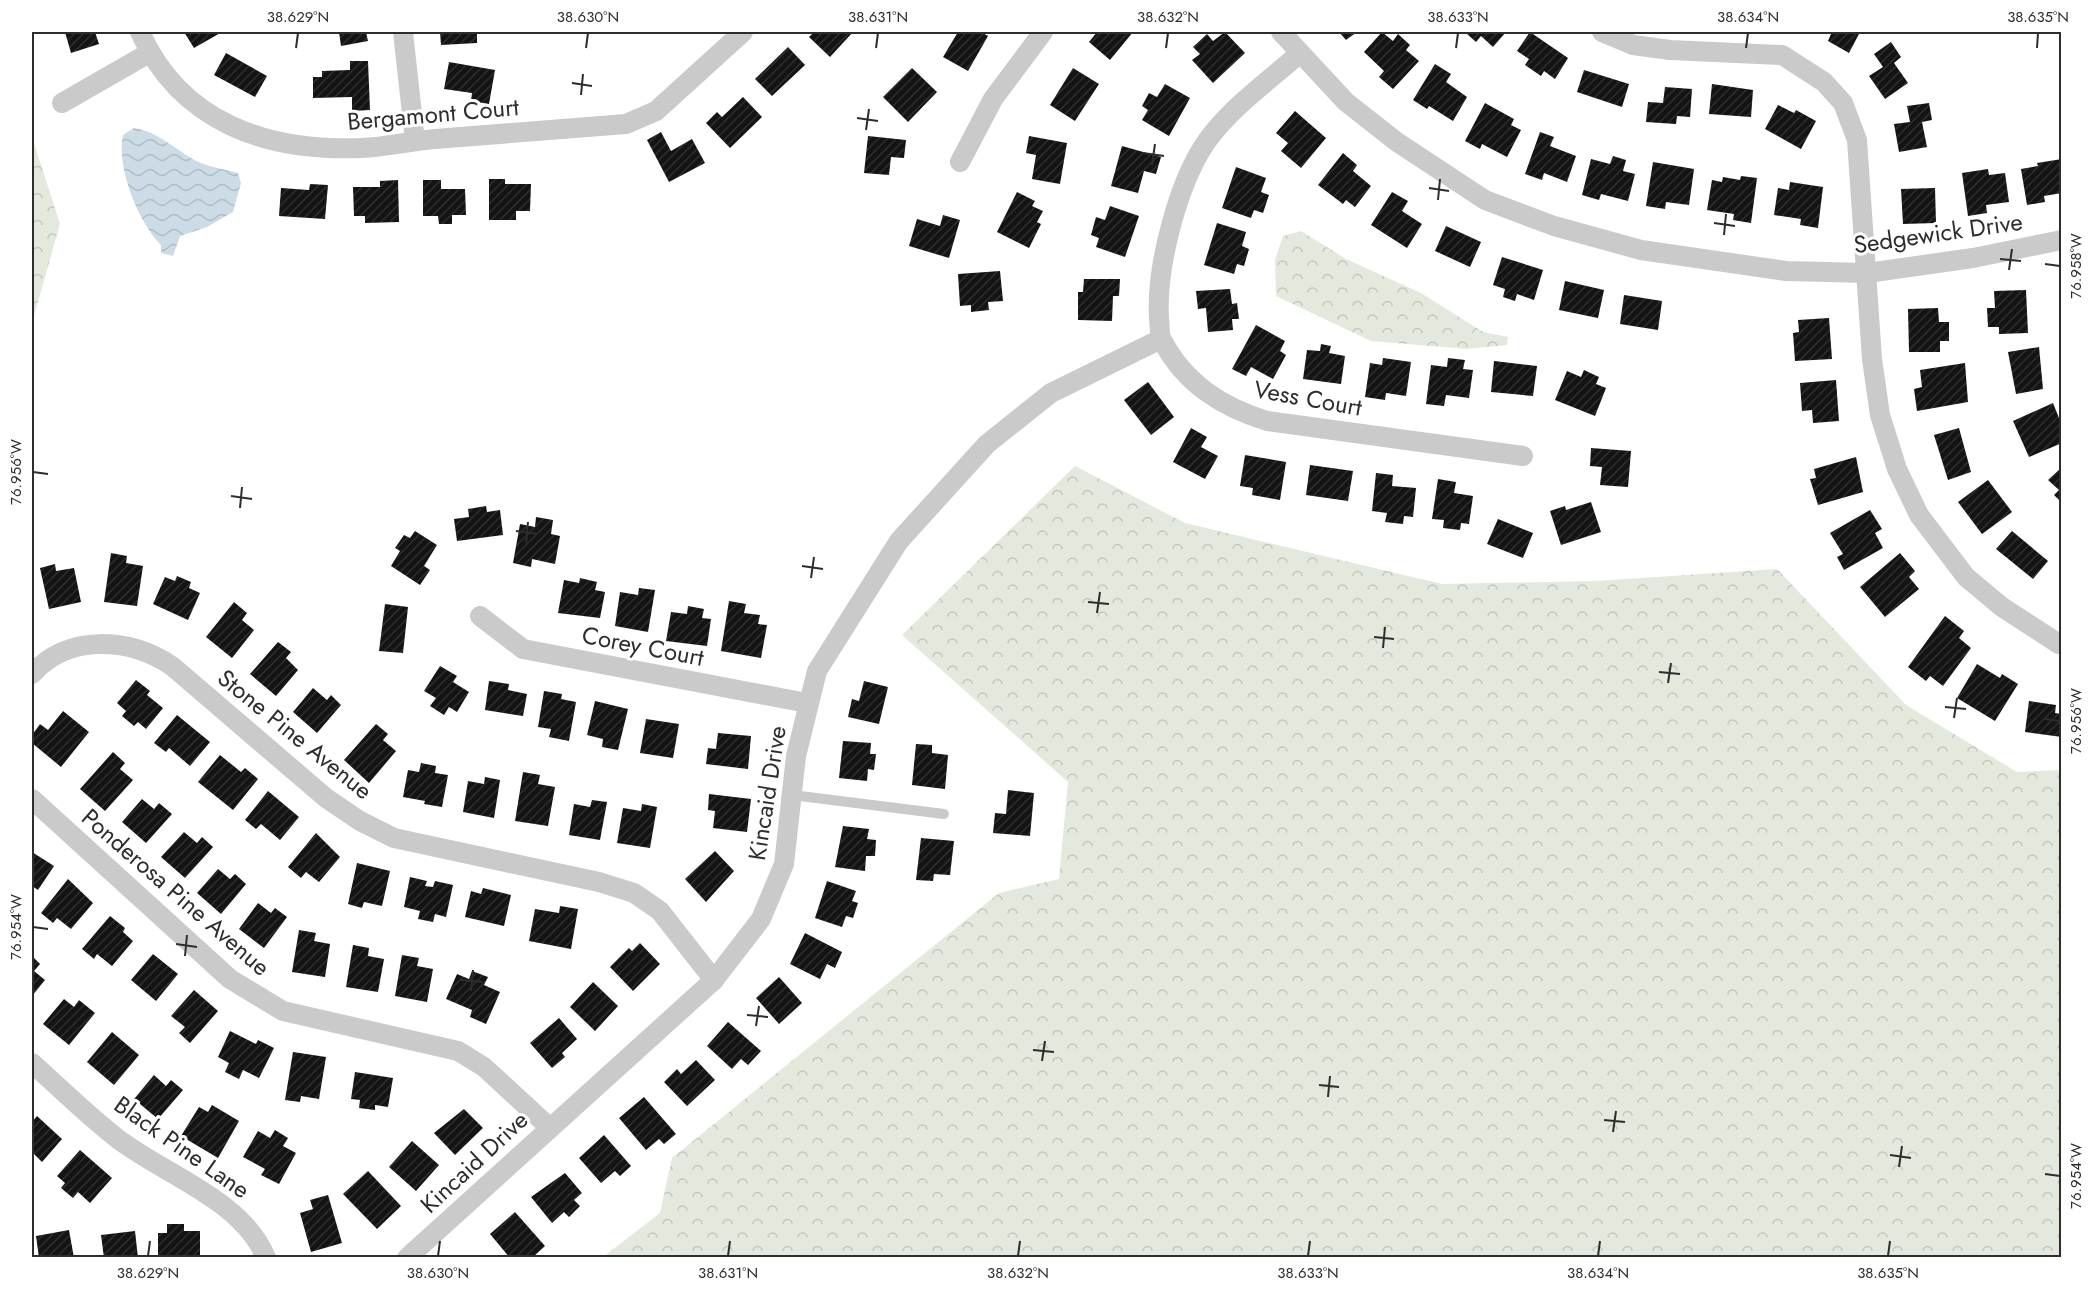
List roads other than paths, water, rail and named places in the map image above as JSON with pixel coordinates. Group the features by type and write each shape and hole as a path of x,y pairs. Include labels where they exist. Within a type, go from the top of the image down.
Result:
{"street":[{"name":"Bergamont Court","path":"140,32 149,53 184,95 231,128 270,141 297,146 362,148 415,141 626,124 656,111 743,32"},
{"path":"403,32 415,141"},
{"path":"960,162 993,99 1043,32"},
{"name":"Sedgewick Drive","path":"1281,32 1346,102 1430,165 1485,200 1554,226 1641,250 1786,271 1867,273 1973,258 2061,241"},
{"path":"1602,32 1633,45 1670,50 1782,55 1824,82 1843,104 1857,140 1872,359 1880,415 1897,469 1919,514 1966,576 2002,607 2059,644"},
{"path":"62,104 149,53"},
{"path":"1161,339 1158,300 1161,265 1168,233 1195,162 1213,132 1300,53"},
{"name":"Vess Court","path":"1161,339 1209,396 1237,412 1267,422 1523,456"},
{"name":"Kincaid Drive","path":"407,1257 714,980 760,919 784,864 796,756 807,703 817,671 899,541 987,444 1051,393 1161,339"},
{"name":"Corey Court","path":"480,616 523,649 807,703"},
{"name":"Stone Pine Avenue","path":"32,674 40,665 73,649 96,642 152,653 172,666 326,798 360,821 394,838 599,882 634,893 660,911 714,980"},
{"name":"Ponderosa Pine Avenue","path":"32,799 230,979 255,997 283,1011 458,1051 484,1067 549,1127"},
{"name":"Black Pine Lane","path":"32,1063 118,1139 239,1217 259,1239 266,1257"}],"lane":[{"path":"792,795 944,814"}],"water":[{"path":"134,128 152,133 201,163 238,173 241,183 233,212 207,227 180,236 173,256 161,253 161,245 144,223 126,178 122,148 123,135"}]}
